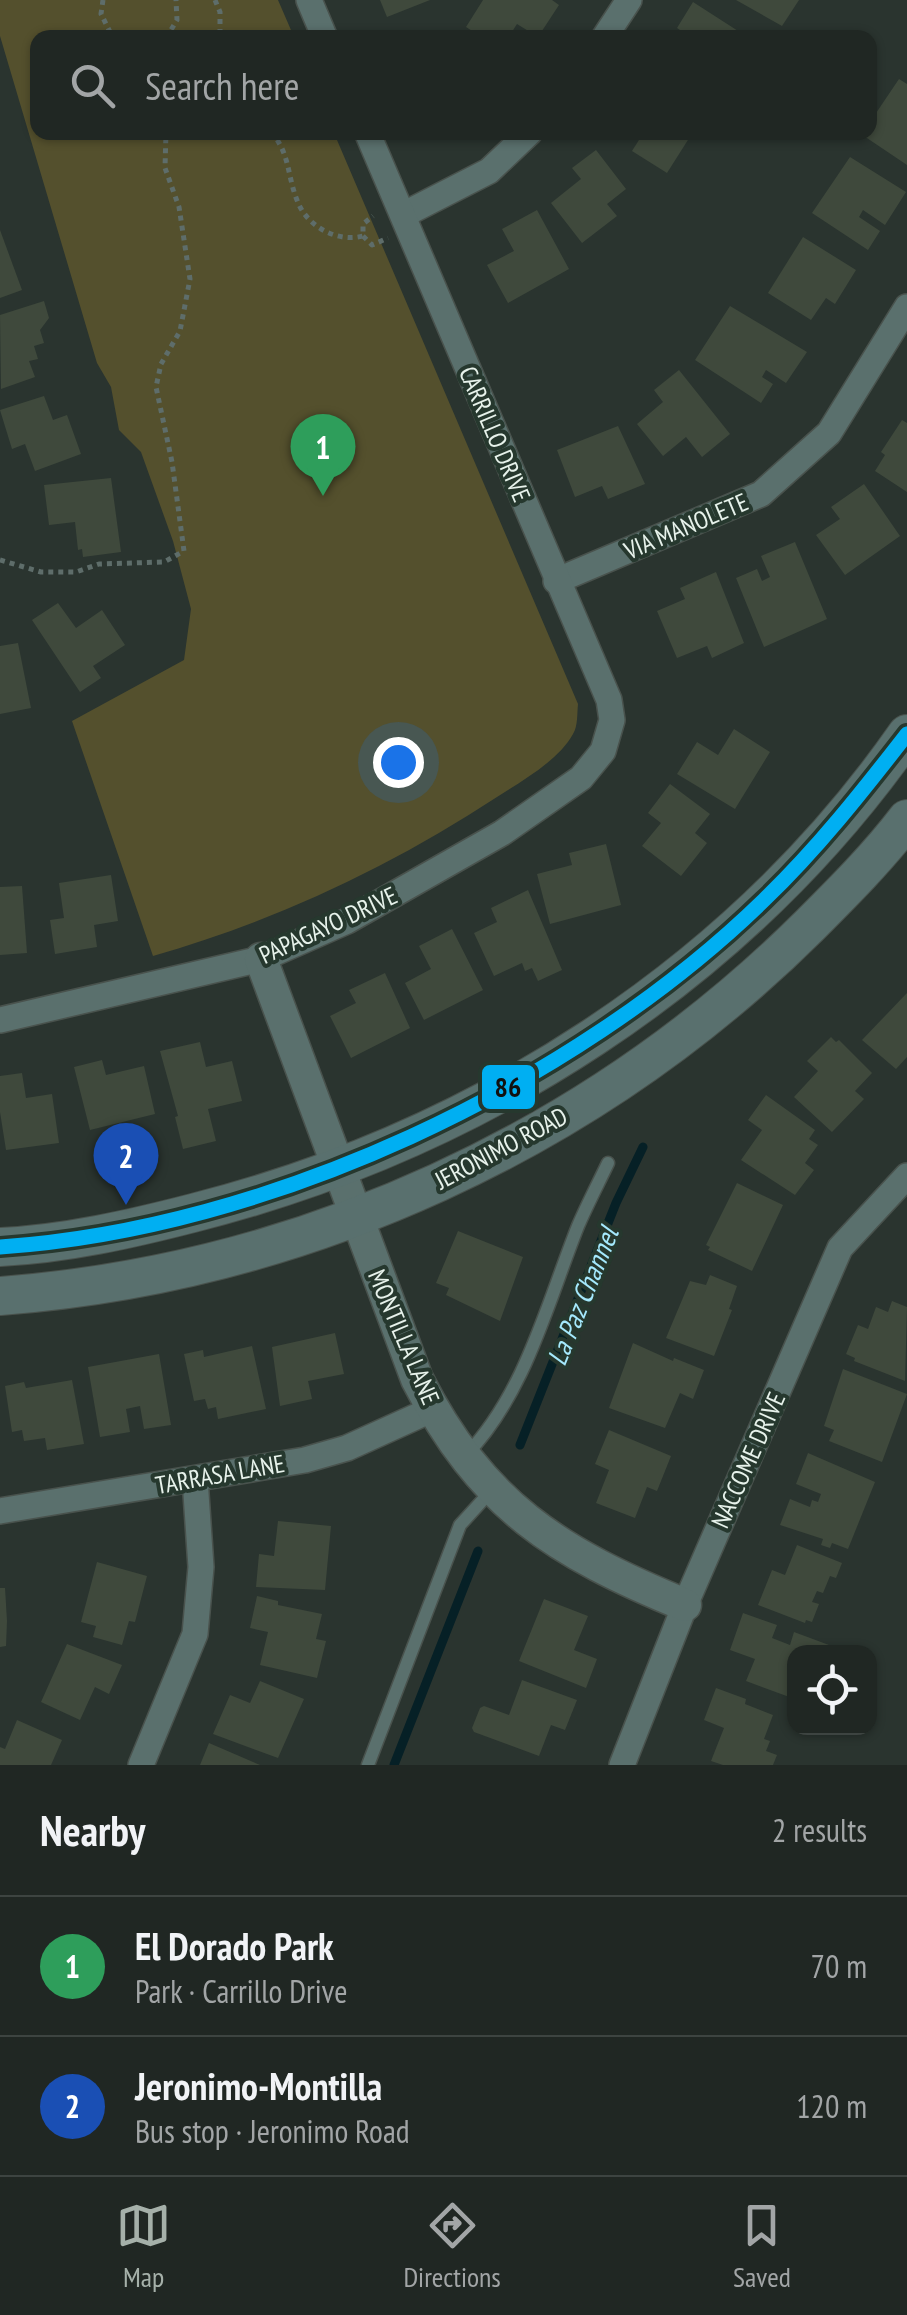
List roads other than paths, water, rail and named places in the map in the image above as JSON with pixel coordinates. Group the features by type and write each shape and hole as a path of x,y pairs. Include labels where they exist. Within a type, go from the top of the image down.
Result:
{"main road":[{"name":"JERONIMO ROAD","path":"0,1248 154,1223 235,1202 339,1170 468,1112 565,1056 705,953 777,887 841,818 907,734"},
{"name":"JERONIMO ROAD","path":"0,1296 55,1292 140,1277 304,1237 357,1218 520,1142 664,1050 784,950 853,882 907,819"}],"street":[{"path":"309,0 322,30"},
{"path":"609,30 629,0"},
{"name":"CARRILLO DRIVE","path":"370,140 609,700 612,720 608,737"},
{"path":"400,209 489,171 522,140"},
{"name":"VIA MANOLETE","path":"556,581 761,494 829,433 905,317"},
{"name":"PAPAGAYO DRIVE","path":"0,1020 260,959 346,922 502,832 581,778 595,764 608,737"},
{"name":"MONTILLA LANE","path":"260,959 417,1379 432,1409 492,1490 541,1533 581,1558 685,1605"},
{"name":"NACCOME DRIVE","path":"622,1765 685,1605 840,1248 907,1176"},
{"name":"TARRASA LANE","path":"0,1512 304,1460 346,1448 432,1409"},
{"path":"141,1765 195,1634 201,1568 195,1479"}],"lane":[{"path":"464,1457 489,1432 504,1404 608,1163"},
{"path":"368,1765 460,1525 492,1490"}],"waterway":[{"name":"La Paz Channel","path":"520,1445 616,1203 643,1147"},
{"name":"La Paz Channel","path":"394,1765 478,1551"}],"place":[{"name":"El Dorado Park","path":"323,496"},
{"name":"Jeronimo-Montilla","path":"126,1205"}]}
